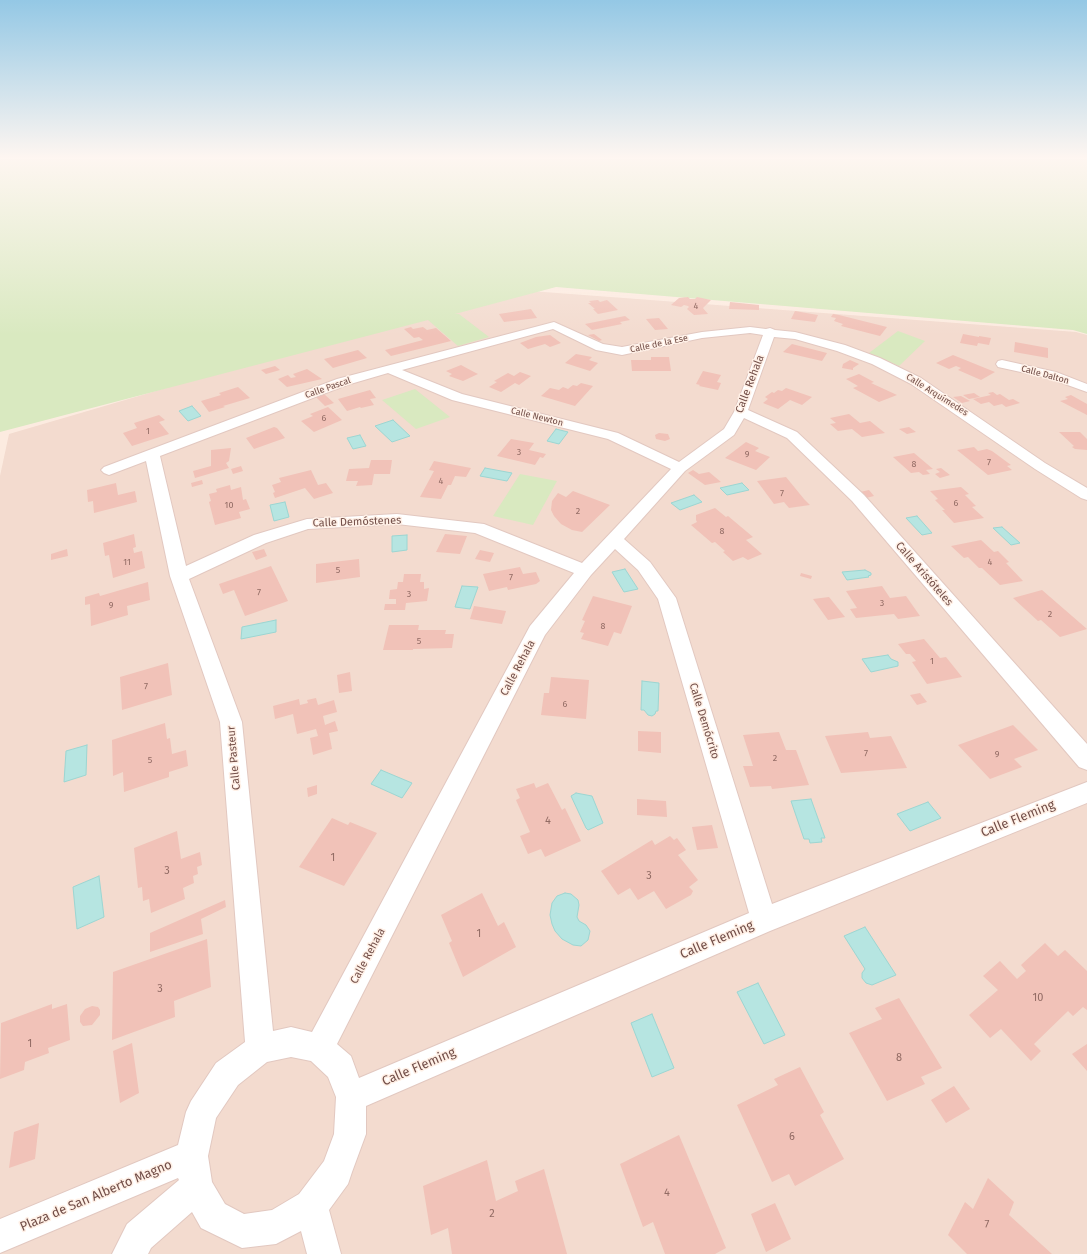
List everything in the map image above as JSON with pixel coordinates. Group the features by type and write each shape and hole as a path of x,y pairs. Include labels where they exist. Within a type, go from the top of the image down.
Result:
{"street":[{"name":"Calle de la Ese","path":"554,325 600,347 622,351 702,335 750,330 770,331"},
{"name":"Calle Pascal","path":"109,470 342,382 554,325"},
{"name":"Calle Rehala","path":"320,1048 537,631 585,571 680,468 729,432 741,412 770,331"},
{"name":"Calle Arquímedes","path":"770,331 841,348 876,361 916,381 1040,466 1087,495"},
{"name":"Calle Dalton","path":"1002,364 1052,375 1087,388"},
{"name":"Calle Newton","path":"391,370 457,397 613,436 680,468"},
{"name":"Calle Aristóteles","path":"741,412 792,435 858,498 1087,760"},
{"name":"Calle Pasteur","path":"152,454 179,576 231,722 260,1049"},
{"name":"Calle Demóstenes","path":"179,576 260,539 307,524 397,519 478,528 585,571"},
{"name":"Calle Demócrito","path":"614,539 644,566 667,598 764,920"},
{"name":"Calle Fleming","path":"351,1097 764,920 1087,792"},
{"path":"291,1042 320,1048 340,1067 351,1097 350,1134 336,1172 311,1206 276,1227 242,1231 213,1216 194,1171 202,1112 227,1074 260,1049 291,1042"},
{"path":"129,1254 139,1236 194,1171"},
{"name":"Plaza de San Alberto Magno","path":"0,1236 194,1171"},
{"path":"311,1206 324,1254"}],"shaded area":[{"path":"504,289 1076,332 1087,335 1087,1254 0,1254 0,476 9,434"}],"green space":[{"path":"0,218 1087,218 1087,334 1073,330 556,287 455,314 459,314 489,337 458,346 428,320 0,432"},
{"path":"898,331 925,341 899,366 869,353"},
{"path":"415,389 450,417 416,429 382,400"},
{"path":"520,474 557,481 533,525 493,516"}],"water":[{"path":"192,406 201,416 188,421 179,411"},
{"path":"393,420 410,436 392,442 375,426"},
{"path":"556,429 568,432 559,444 547,441"},
{"path":"360,435 366,446 353,449 347,438"},
{"path":"485,468 512,473 507,481 480,476"},
{"path":"742,483 749,490 727,495 720,488"},
{"path":"694,495 702,502 680,510 671,503"},
{"path":"285,502 289,517 274,521 270,505"},
{"path":"917,516 932,533 922,535 906,518"},
{"path":"1002,527 1020,543 1011,545 993,528"},
{"path":"407,535 407,550 392,552 392,536"},
{"path":"625,569 638,589 624,592 612,572"},
{"path":"865,570 871,573 871,575 868,576 869,577 847,580 842,572"},
{"path":"462,586 478,587 470,609 455,607"},
{"path":"276,620 276,632 241,639 242,627"},
{"path":"888,655 891,659 898,662 898,666 871,672 862,659"},
{"path":"642,681 659,683 658,711 656,711 652,716 648,715 644,710 641,710"},
{"path":"87,745 86,775 64,782 66,751"},
{"path":"381,770 412,783 402,798 371,784"},
{"path":"576,793 592,796 603,823 588,830 586,828 571,796"},
{"path":"811,799 825,838 821,838 822,842 810,843 809,839 804,839 791,801"},
{"path":"928,802 941,818 910,831 897,814"},
{"path":"99,876 104,917 77,929 73,887"},
{"path":"565,893 571,894 578,900 579,905 577,917 579,921 586,925 590,931 588,940 581,946 573,945 562,939 555,931 552,924 550,915 552,903 557,896"},
{"path":"865,927 896,975 872,985 866,983 862,978 862,973 865,969 844,936"},
{"path":"758,983 785,1035 764,1044 737,992"},
{"path":"652,1014 674,1068 652,1077 631,1023"}],"building":[{"path":"688,297 690,299 695,299 697,297 711,300 703,308 708,314 694,315 687,309 689,307 688,306 684,305 681,307 671,305 679,298"},
{"path":"598,300 600,302 607,300 618,310 598,314 588,303 591,303 589,301"},
{"path":"730,302 759,305 759,310 729,309"},
{"path":"531,309 537,318 504,322 499,314"},
{"path":"795,311 818,315 815,322 791,319"},
{"path":"833,314 887,327 880,336 841,326 843,324 834,321 836,318 831,317"},
{"path":"625,316 630,320 620,322 622,324 592,330 585,324"},
{"path":"659,318 668,329 655,330 646,319"},
{"path":"411,327 413,329 423,327 427,330 436,328 451,341 391,356 385,350 423,340 419,337 414,338 404,329"},
{"path":"594,334 602,340 599,341 588,335"},
{"path":"963,334 991,338 989,345 978,343 977,346 960,343"},
{"path":"550,335 561,343 550,347 545,344 528,349 520,343 536,337"},
{"path":"1015,342 1048,348 1048,358 1014,352"},
{"path":"792,344 827,353 822,361 783,352"},
{"path":"358,350 367,358 333,368 324,359"},
{"path":"576,354 592,357 589,360 598,363 590,371 565,363"},
{"path":"953,355 995,372 981,380 958,370 961,368 956,366 949,369 936,363"},
{"path":"651,357 669,357 671,371 632,371 631,360 651,360"},
{"path":"850,360 859,364 853,368 853,370 842,368 843,364"},
{"path":"461,365 478,374 463,381 449,376 452,374 446,371"},
{"path":"275,366 280,370 266,374 261,370"},
{"path":"307,369 322,379 287,387 278,379 288,375 291,378 296,377 293,374"},
{"path":"703,371 721,375 717,382 721,383 718,390 696,384"},
{"path":"520,372 531,376 519,385 515,383 501,392 489,387 497,382 494,381 508,373 514,376"},
{"path":"859,374 874,382 871,383 897,395 879,402 853,388 858,386 846,379"},
{"path":"581,383 593,386 575,406 541,396 550,388 559,390 563,387 568,389 573,385 577,386"},
{"path":"238,387 250,398 209,412 201,401 221,395 219,393"},
{"path":"786,388 812,397 802,405 790,400 778,409 763,403 768,399 765,397 772,392 774,393 778,390 782,391"},
{"path":"370,390 376,398 370,399 374,405 347,411 338,399"},
{"path":"993,392 997,395 1000,394 1009,400 1013,399 1020,403 1006,407 1002,404 994,406 989,402 981,404 973,399 991,395 988,393"},
{"path":"974,393 980,397 969,399 963,395"},
{"path":"324,394 334,403 325,406 316,397"},
{"path":"1071,395 1087,404 1087,415 1060,401 1068,399 1065,397"},
{"path":"961,396 970,401 962,403 953,397"},
{"path":"328,407 342,420 314,432 301,421 313,416 310,414"},
{"path":"849,414 860,423 870,421 885,433 862,437 852,429 838,431 830,424 836,423 830,418"},
{"path":"159,415 165,420 159,422 169,434 132,446 123,433 137,428 134,423"},
{"path":"274,427 277,428 285,438 254,449 246,438"},
{"path":"909,427 916,432 907,434 899,429"},
{"path":"1059,432 1080,432 1087,439 1087,450 1075,449 1072,447 1074,446"},
{"path":"659,433 668,434 670,439 665,441 656,439 655,435"},
{"path":"511,439 534,443 529,450 546,454 543,458 540,457 535,465 497,456"},
{"path":"746,442 759,448 755,451 770,457 756,470 725,458"},
{"path":"974,447 978,451 987,449 992,451 1011,465 1007,466 1012,470 988,475 957,450"},
{"path":"231,448 229,461 226,463 229,468 195,478 193,471 211,466 211,450"},
{"path":"914,453 933,469 926,470 930,474 923,475 919,472 911,473 893,457"},
{"path":"371,460 392,460 390,474 374,474 372,485 356,486 358,481 346,481 349,469 369,468"},
{"path":"434,461 471,468 466,477 455,476 451,485 448,485 441,499 420,497 434,471 429,470"},
{"path":"241,466 243,471 233,474 231,469"},
{"path":"941,468 950,475 940,478 935,474 940,472 936,469"},
{"path":"311,470 318,485 326,483 333,493 314,499 305,488 275,498 273,493 275,492 272,485 281,482 279,478"},
{"path":"693,470 699,474 709,472 721,482 705,485 688,473"},
{"path":"786,477 810,505 789,508 784,502 774,504 757,481"},
{"path":"202,480 203,484 192,487 191,483"},
{"path":"116,483 118,495 135,491 137,502 94,513 93,501 88,502 87,490"},
{"path":"230,485 231,490 241,487 243,500 246,499 250,509 239,512 241,518 215,525 209,502 211,501 209,494 217,492 216,489"},
{"path":"961,487 969,494 965,495 976,506 972,507 984,518 954,523 942,510 945,510 935,500 938,499 930,491"},
{"path":"869,490 874,496 866,498 860,492"},
{"path":"573,491 610,505 582,532 572,530 561,524 551,510 552,501 558,493 566,497"},
{"path":"715,508 726,517 728,516 753,537 746,540 762,554 748,560 743,557 733,561 715,542 712,543 691,525 697,522 696,515"},
{"path":"134,534 136,547 133,548 134,553 142,551 145,568 113,578 109,555 105,556 103,543"},
{"path":"445,534 467,536 460,554 436,552"},
{"path":"981,540 994,552 998,551 1009,562 1006,563 1023,581 1000,585 982,568 979,568 968,557 964,558 951,546"},
{"path":"67,549 68,556 51,560 51,554"},
{"path":"264,549 267,556 256,560 252,552"},
{"path":"480,550 494,553 490,562 475,559"},
{"path":"359,559 360,577 316,583 316,564"},
{"path":"271,566 288,601 245,616 234,590 223,594 219,584"},
{"path":"520,567 523,574 536,572 540,581 536,584 508,590 507,587 489,591 483,574"},
{"path":"801,573 812,576 811,579 800,576"},
{"path":"404,574 421,574 420,582 424,582 424,589 429,588 427,601 406,603 405,610 384,610 385,604 396,604 396,599 389,599 390,590 397,589 398,582 403,582"},
{"path":"148,582 150,600 127,606 128,615 91,626 90,604 85,605 85,597 99,593 100,596"},
{"path":"882,586 890,598 906,596 920,616 898,619 894,614 856,618 850,609 857,608 846,591"},
{"path":"1042,590 1087,629 1060,637 1041,620 1038,621 1013,598"},
{"path":"593,596 632,606 621,634 614,632 608,646 581,639 584,633 580,632 585,621 582,620"},
{"path":"829,597 845,617 828,620 813,599"},
{"path":"474,606 506,611 502,624 470,619"},
{"path":"389,625 419,625 418,630 446,630 445,634 454,634 452,648 383,650"},
{"path":"924,639 940,658 946,657 962,677 927,684 912,662 916,661 910,654 906,654 898,644"},
{"path":"168,663 172,695 122,710 120,677"},
{"path":"350,672 352,691 339,693 337,675"},
{"path":"551,677 589,680 586,719 541,715 544,693 549,693"},
{"path":"920,693 927,702 917,705 910,695"},
{"path":"316,698 318,705 334,700 337,712 323,716 325,725 335,721 338,731 329,733 332,749 313,755 310,738 318,736 316,729 297,734 293,714 275,719 273,706 299,699 300,705 308,703 307,700"},
{"path":"165,723 167,739 170,738 172,754 186,750 188,766 169,772 169,777 124,792 123,772 113,776 112,740"},
{"path":"1013,725 1038,750 1014,759 1022,767 990,779 958,745"},
{"path":"638,731 661,732 661,753 638,751"},
{"path":"779,732 786,750 796,750 809,785 772,789 771,786 750,787 743,766 753,766 743,735"},
{"path":"868,732 870,738 891,736 907,768 841,773 825,736"},
{"path":"534,783 536,788 548,783 562,810 565,808 581,841 545,857 541,849 528,854 520,836 530,832 516,800 520,798 516,789"},
{"path":"317,785 317,794 308,797 307,788"},
{"path":"637,799 666,801 667,817 637,815"},
{"path":"332,818 348,825 350,822 377,833 344,886 299,867"},
{"path":"712,825 718,848 697,850 692,827"},
{"path":"177,831 181,859 200,852 202,865 197,867 198,874 193,876 194,883 183,888 185,899 151,913 149,899 143,901 142,887 138,888 134,848"},
{"path":"670,836 674,840 677,838 686,850 678,855 698,880 689,887 693,891 691,895 666,909 654,891 638,900 630,888 618,895 601,871 652,840 655,845"},
{"path":"482,893 498,926 504,922 516,947 463,977 449,943 452,941 441,915"},
{"path":"225,900 226,907 201,919 203,934 150,952 150,933"},
{"path":"207,939 211,987 174,1001 175,1017 112,1040 113,972"},
{"path":"1045,943 1058,956 1065,950 1087,971 1087,1010 1083,1007 1073,1016 1068,1011 1034,1044 1041,1051 1031,1061 1001,1029 990,1038 969,1015 998,990 983,976 1000,961 1017,979 1026,971 1021,965"},
{"path":"899,998 942,1068 921,1077 925,1084 887,1101 849,1033 882,1019 875,1008"},
{"path":"52,1004 52,1009 67,1004 70,1040 48,1048 49,1053 25,1062 24,1070 0,1079 1,1023"},
{"path":"92,1006 98,1007 100,1010 100,1015 92,1025 83,1026 80,1022 80,1016 85,1009"},
{"path":"132,1043 139,1093 120,1103 113,1051"},
{"path":"1087,1044 1087,1071 1072,1054"},
{"path":"800,1067 824,1112 820,1115 844,1159 795,1186 789,1174 772,1182 737,1105 778,1085 774,1079"},
{"path":"954,1086 970,1109 946,1123 931,1100"},
{"path":"39,1123 35,1159 9,1168 14,1132"},
{"path":"679,1135 726,1248 715,1254 665,1254 653,1222 643,1227 620,1164"},
{"path":"487,1160 496,1201 518,1191 515,1181 544,1169 567,1254 452,1254 448,1228 431,1235 423,1186"},
{"path":"988,1178 1014,1202 1009,1215 1052,1254 967,1254 948,1235 965,1202 973,1209"},
{"path":"775,1203 791,1239 766,1252 751,1214"}]}
